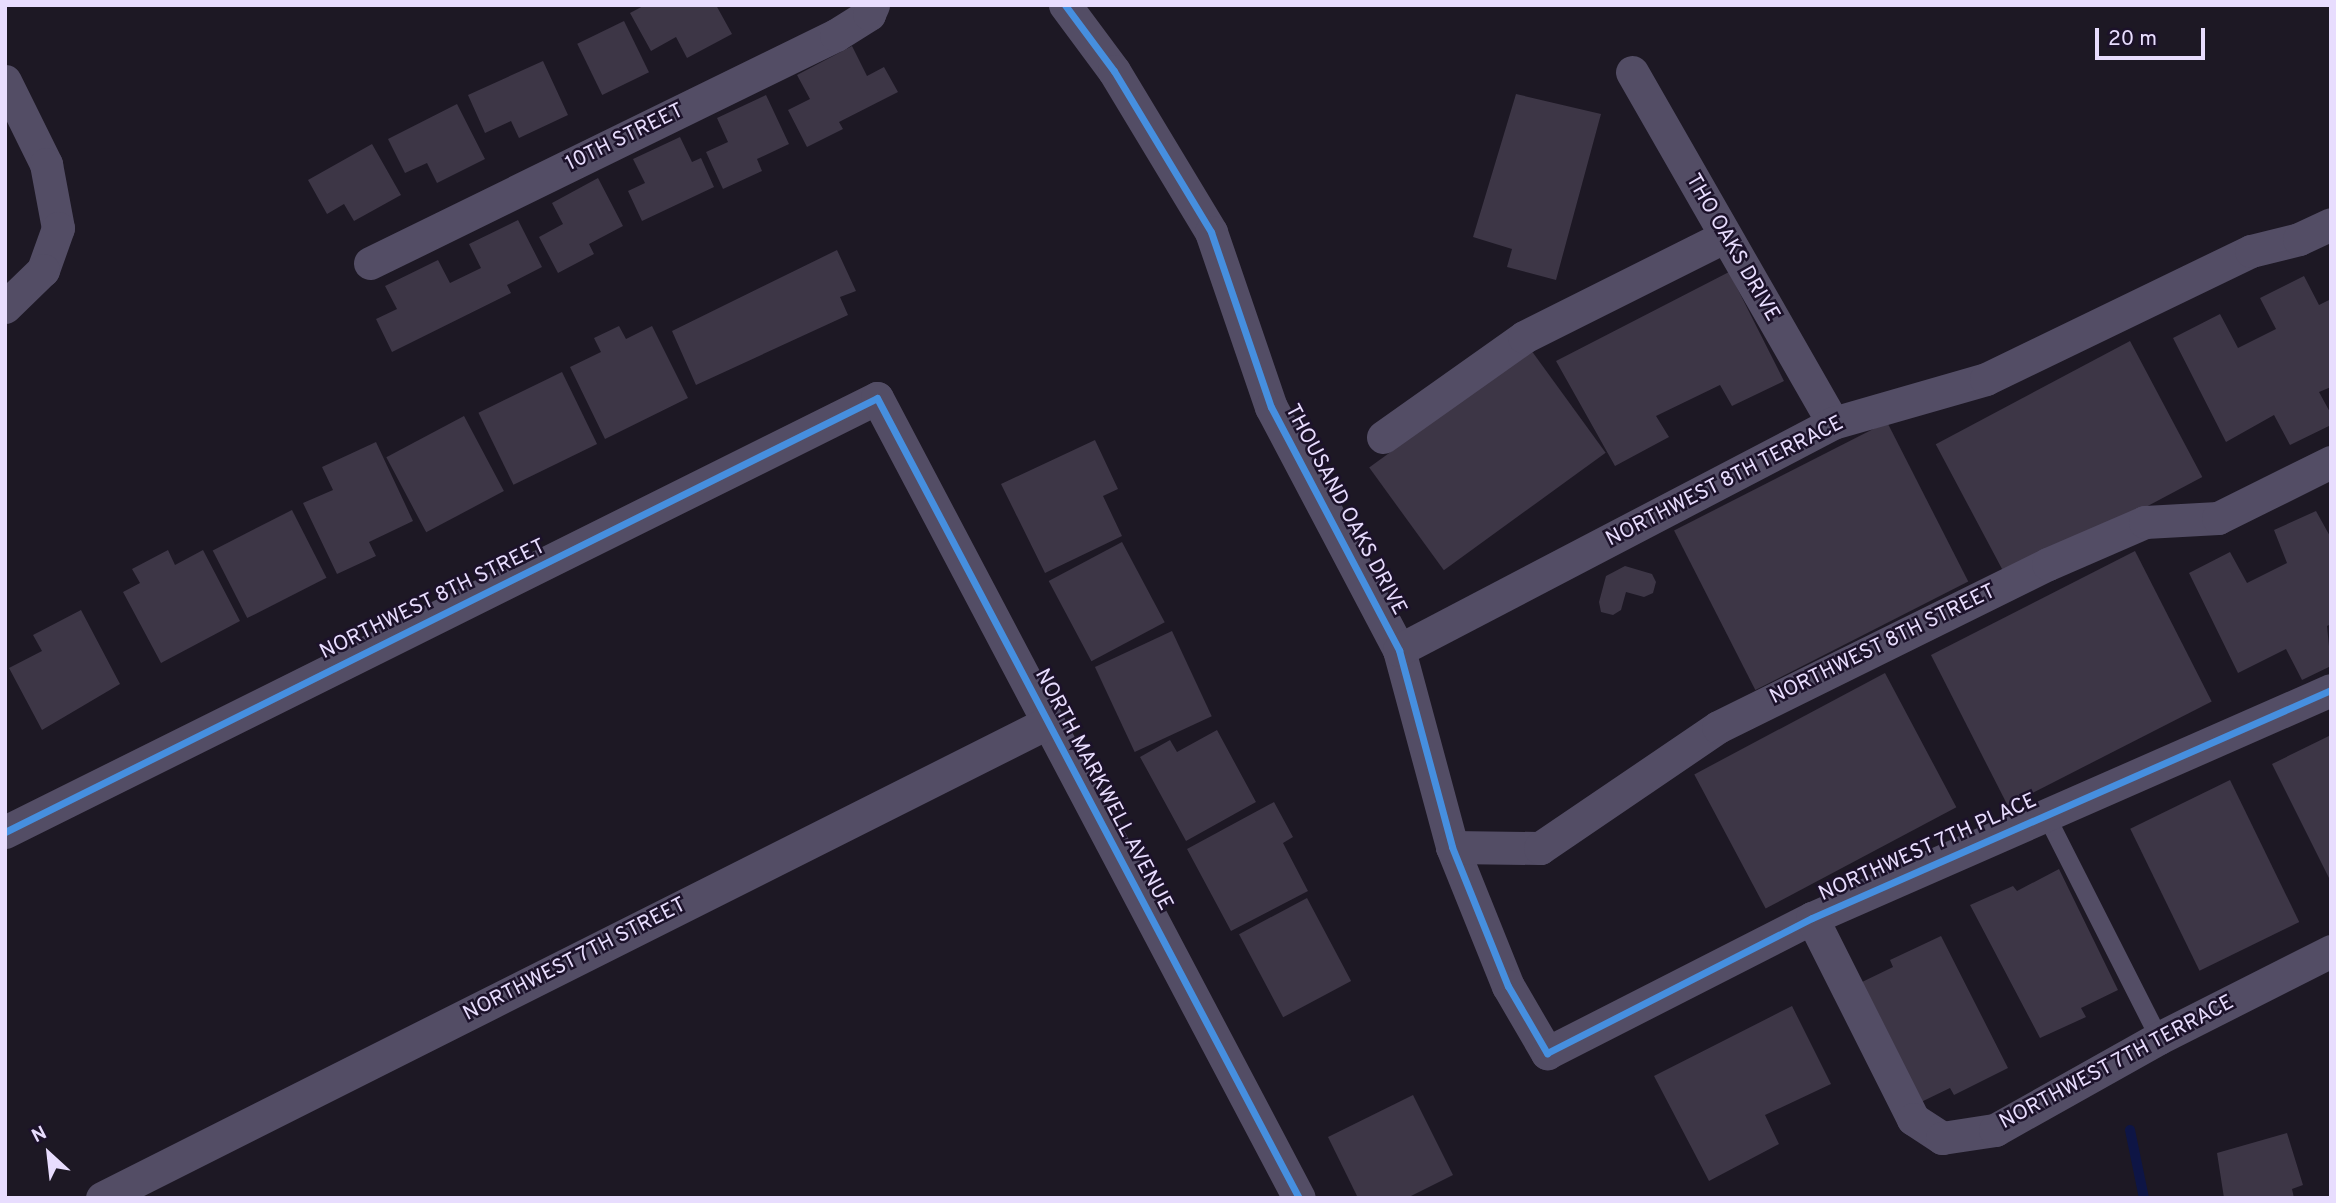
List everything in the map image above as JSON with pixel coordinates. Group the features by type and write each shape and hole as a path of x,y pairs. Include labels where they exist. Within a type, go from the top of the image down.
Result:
{"street":[{"name":"10TH STREET","path":"370,263 836,35 869,14 873,5"},
{"name":"THOUSAND OAKS DRIVE","path":"1065,5 1114,71 1211,232 1271,407 1399,650 1452,847 1508,986 1547,1053"},
{"name":"THO OAKS DRIVE","path":"1632,72 1724,237 1833,423"},
{"path":"5,81 46,164 58,228 43,270 5,307"},
{"name":"NORTHWEST 8TH TERRACE","path":"1399,650 1833,423 1986,379 2250,251 2299,239 2331,223"},
{"path":"1384,437 1524,337 1724,237"},
{"name":"NORTH MARKWELL AVENUE","path":"877,398 1299,1198"},
{"name":"NORTHWEST 8TH STREET","path":"5,832 877,398"},
{"name":"NORTHWEST 8TH STREET","path":"1452,847 1540,848 1718,727 2048,564 2145,522 2218,518 2331,462"},
{"name":"NORTHWEST 7TH PLACE","path":"1547,1053 1812,918 2331,690"},
{"name":"NORTHWEST 7TH STREET","path":"102,1198 1047,723"},
{"name":"NORTHWEST 7TH TERRACE","path":"1812,918 1913,1119 1942,1138 1995,1130 2159,1038 2331,951"}],"lane":[{"path":"2046,815 2159,1038"}],"building":[{"path":"645,5 716,5 732,34 687,58 676,37 651,51 630,13"},
{"path":"624,21 649,72 602,95 577,44"},
{"path":"852,46 867,76 884,67 898,92 839,122 843,129 807,147 788,110 810,99 797,75"},
{"path":"543,61 568,115 519,138 511,121 485,133 468,95"},
{"path":"1516,94 1601,114 1556,280 1507,267 1512,249 1473,237"},
{"path":"766,95 789,144 757,159 762,171 723,189 706,152 728,142 717,118"},
{"path":"457,104 485,159 437,183 427,163 405,173 388,139"},
{"path":"680,137 692,162 701,158 714,187 642,221 628,191 645,183 633,159"},
{"path":"372,144 401,195 354,221 344,204 327,214 308,180"},
{"path":"598,178 623,226 589,244 594,254 558,273 539,237 563,224 552,203"},
{"path":"518,220 542,267 507,285 511,293 392,352 376,319 397,309 385,286 438,260 450,283 481,268 469,244"},
{"path":"837,250 856,291 840,297 848,315 696,385 672,331"},
{"path":"1729,272 1784,381 1732,406 1720,385 1656,416 1669,437 1615,466 1556,361"},
{"path":"2304,276 2319,305 2331,299 2331,387 2319,392 2331,414 2331,425 2290,445 2274,415 2226,442 2173,338 2220,314 2238,348 2276,329 2260,298"},
{"path":"619,326 626,339 652,326 688,398 605,439 570,367 601,352 594,338"},
{"path":"2130,341 2202,477 2008,580 1936,444"},
{"path":"1531,350 1606,453 1444,570 1369,468"},
{"path":"562,372 597,444 513,485 478,413"},
{"path":"464,416 504,491 426,532 386,457"},
{"path":"1887,422 1968,581 1755,690 1674,531"},
{"path":"1095,440 1118,489 1103,496 1122,536 1045,573 1001,484"},
{"path":"376,442 413,521 369,542 376,556 337,574 303,503 333,490 322,467"},
{"path":"292,510 327,578 247,618 213,550"},
{"path":"2316,511 2331,538 2331,624 2327,626 2331,666 2302,680 2286,649 2238,673 2189,573 2230,552 2247,583 2287,563 2274,530"},
{"path":"1122,542 1165,622 1091,661 1049,581"},
{"path":"168,550 175,565 203,550 240,621 161,663 123,592 140,583 132,569"},
{"path":"2135,551 2212,702 2008,806 1931,655"},
{"path":"1625,566 1652,574 1656,582 1653,593 1644,597 1626,592 1621,610 1613,615 1601,612 1599,602 1606,576"},
{"path":"81,610 120,684 42,730 9,668 42,651 33,635"},
{"path":"1172,631 1212,716 1135,752 1095,667"},
{"path":"1885,673 1956,807 1766,909 1694,774"},
{"path":"1217,730 1256,802 1186,841 1140,757 1170,740 1177,752"},
{"path":"2331,735 2331,882 2272,764"},
{"path":"2230,780 2299,922 2199,971 2130,829"},
{"path":"1274,802 1293,837 1283,843 1308,891 1231,931 1187,849"},
{"path":"2059,869 2118,990 2081,1008 2086,1017 2040,1038 1970,905 2013,886 2017,891"},
{"path":"1307,898 1351,981 1283,1017 1239,934"},
{"path":"1941,936 2008,1068 1954,1095 1950,1088 1919,1103 1860,983 1893,967 1890,960"},
{"path":"1792,1006 1831,1084 1765,1115 1779,1144 1709,1181 1654,1076"},
{"path":"1413,1095 1453,1175 1407,1198 1358,1198 1328,1137"},
{"path":"2287,1133 2303,1185 2292,1189 2294,1198 2224,1198 2217,1153"}],"waterway":[{"path":"2130,1130 2144,1198"}],"cycle path":[{"path":"1065,5 1114,71 1211,232 1271,407 1399,650 1452,847 1508,986 1547,1053 1812,918 2331,690"},
{"path":"5,832 877,398 1299,1198"}]}
